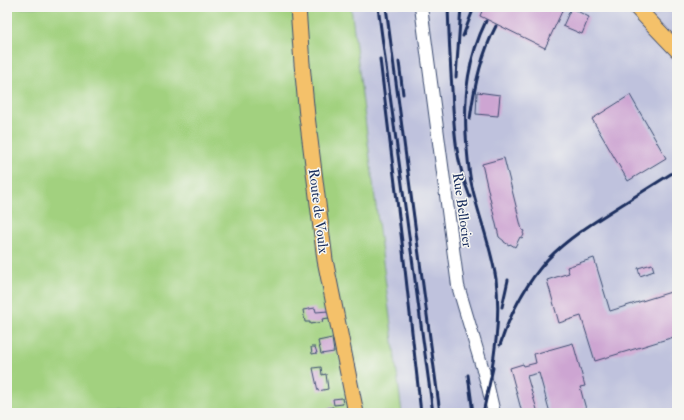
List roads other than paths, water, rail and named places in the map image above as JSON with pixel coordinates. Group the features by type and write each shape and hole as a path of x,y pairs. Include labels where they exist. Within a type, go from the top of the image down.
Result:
{"main road":[{"name":"Route de Voulx","path":"298,7 306,101 325,260 356,413"},
{"path":"636,7 677,50"}],"street":[{"name":"Rue Bellocier","path":"421,7 458,286 488,387 494,413"}],"railway":[{"path":"378,7 433,413"},
{"path":"386,7 440,413"},
{"path":"448,7 456,144 461,170 470,197"},
{"path":"456,77 461,7"},
{"path":"463,36 473,10"},
{"path":"486,21 475,48 468,76 466,134 471,182 496,279 498,303 497,326 491,373"},
{"path":"470,119 482,60 496,26"},
{"path":"380,59 421,413"},
{"path":"399,62 403,94"},
{"path":"500,345 508,322 519,300 532,279 555,252 588,226 677,170"},
{"path":"502,307 508,280"},
{"path":"483,413 493,368"},
{"path":"468,375 473,413"}]}
